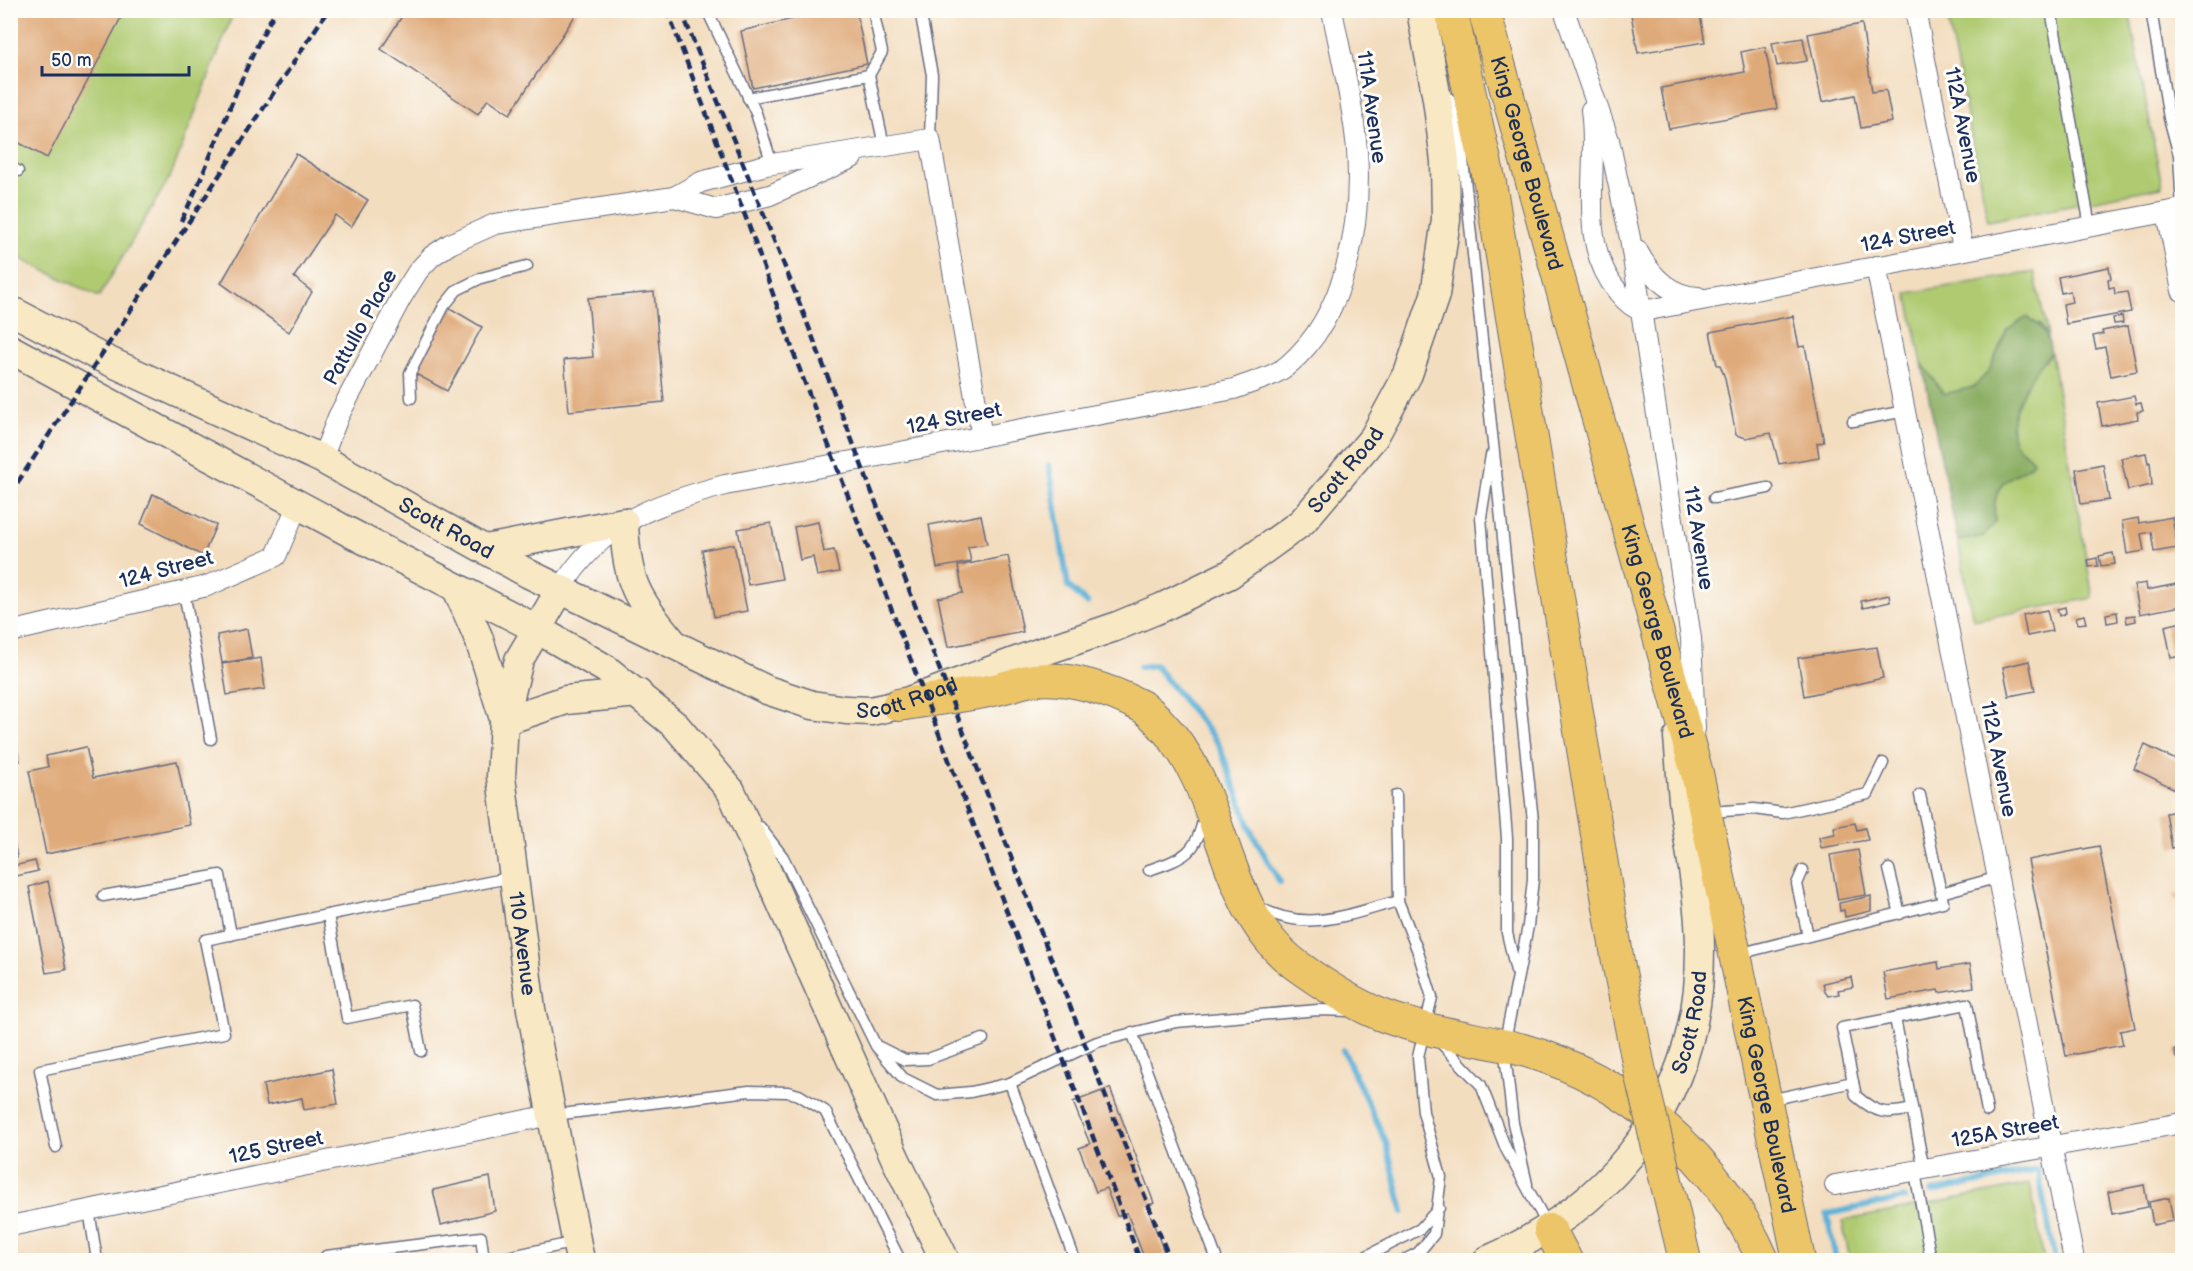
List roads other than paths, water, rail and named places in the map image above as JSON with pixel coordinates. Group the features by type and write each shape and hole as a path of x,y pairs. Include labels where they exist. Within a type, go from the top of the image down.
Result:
{"main road":[{"name":"Scott Road","path":"10,310 100,357 322,459 560,590 767,690 812,705 846,711 871,711 898,705 1115,627 1230,574 1302,522 1374,437 1408,374 1435,295 1446,220 1445,161 1437,99 1421,10"},
{"name":"King George Boulevard","path":"1450,10 1490,183 1617,962 1642,1083 1685,1260"},
{"name":"King George Boulevard","path":"1484,10 1698,773 1798,1260"},
{"path":"10,348 457,589 537,629 606,669 639,693 676,726 731,791 896,1160 945,1260"},
{"path":"486,549 624,522 628,574 650,615 676,647"},
{"path":"457,589 479,639 504,721 566,700 639,693"},
{"name":"110 Avenue","path":"560,590 519,660 504,721 501,777 531,1009 578,1251"},
{"path":"898,705 991,691 1029,680 1074,681 1113,692 1146,708 1170,733 1191,762 1207,798 1243,898 1261,927 1294,963 1351,1000 1381,1014 1537,1055 1602,1083 1655,1119 1701,1162 1734,1208 1763,1260"},
{"name":"Scott Road","path":"1488,1260 1550,1230 1603,1186 1630,1156 1655,1119 1686,1047 1698,988 1700,949 1683,800 1676,699"},
{"path":"1550,1230 1566,1260"}],"street":[{"name":"111A Avenue","path":"1332,10 1353,117 1358,182 1351,237 1341,282"},
{"name":"112 Avenue","path":"1564,10 1609,140 1643,311 1690,638 1698,773"},
{"name":"112A Avenue","path":"1915,10 1963,249"},
{"name":"112 Avenue","path":"1587,78 1593,132 1592,229 1595,248 1602,270 1612,285 1630,304 1643,311"},
{"name":"Pattullo Place","path":"322,459 338,417 401,298 418,271 432,256 450,244 495,224 674,197 701,182 772,164 930,139"},
{"path":"930,139 982,437"},
{"name":"Pattullo Place","path":"674,197 716,210 770,195 880,147"},
{"path":"2177,210 2182,291"},
{"name":"124 Street","path":"1643,311 2177,210"},
{"path":"1629,234 1646,267 1659,282 1686,295 1715,297"},
{"name":"112A Avenue","path":"1876,266 2074,1260"},
{"name":"124 Street","path":"560,590 578,562 624,522 663,503 725,485 1234,389 1261,379 1287,366 1305,348 1322,326 1341,282"},
{"name":"124 Street","path":"10,632 207,586 276,556 298,504"},
{"name":"125 Street","path":"10,1226 551,1115"},
{"name":"125A Street","path":"1835,1185 2182,1123"}],"lane":[{"path":"707,10 748,98 772,164"},
{"path":"873,10 882,52 869,75 880,147"},
{"path":"920,10 932,75 930,139"},
{"path":"1426,10 1461,141 1533,821 1533,879 1504,1046 1513,1123 1527,1184"},
{"path":"2051,10 2090,226"},
{"path":"2151,10 2169,118 2179,155 2177,210"},
{"path":"748,98 869,75"},
{"path":"411,398 410,373 444,306 457,290 481,278 527,266"},
{"path":"1853,421 1905,411"},
{"path":"1493,440 1481,517 1507,838 1507,933 1517,976"},
{"path":"1714,498 1768,488"},
{"path":"184,592 211,739"},
{"path":"1706,813 1754,809 1783,813 1868,794 1883,763"},
{"path":"731,791 783,857 876,1046 903,1078 937,1095 971,1092 1010,1083 1097,1042 1176,1022 1318,1010 1381,1014"},
{"path":"1395,795 1398,902 1417,949 1431,997 1418,1054 1423,1112 1441,1177 1434,1234 1418,1253 1404,1260"},
{"path":"1735,955 1943,902 1920,795"},
{"path":"1149,870 1183,857 1193,848 1200,834 1207,798"},
{"path":"1889,869 1900,914"},
{"path":"1803,870 1797,885 1808,936"},
{"path":"103,896 220,875 231,934"},
{"path":"56,1147 40,1070 224,1033 205,940 514,877"},
{"path":"1941,892 1999,877"},
{"path":"1243,898 1275,916 1314,923 1398,902"},
{"path":"328,915 348,1018 412,1005 421,1051"},
{"path":"1912,1109 1886,1114 1874,1110 1856,1096 1842,1028 1967,1004 1987,1111"},
{"path":"1895,1018 1912,1109 1931,1260"},
{"path":"1423,1026 1466,1066 1480,1085 1506,1149 1550,1230"},
{"path":"1132,1032 1217,1260"},
{"path":"876,1046 905,1060 928,1059 983,1039"},
{"path":"1765,1100 1853,1082"},
{"path":"1010,1083 1075,1260"},
{"path":"551,1115 749,1091 788,1092 799,1095 825,1111 900,1260"},
{"path":"1359,1260 1420,1229 1439,1208"},
{"path":"89,1210 97,1260"},
{"path":"326,1256 481,1238 484,1260"},
{"path":"494,1260 578,1251"}],"waterway":[{"path":"1049,465 1068,586 1087,603"},
{"path":"1140,667 1155,665 1218,743 1253,835 1280,882"},
{"path":"1343,1050 1386,1142 1403,1212"},
{"path":"1931,1192 2038,1170 2055,1260"},
{"path":"1836,1260 1827,1214 1905,1198"}],"railway":[{"path":"181,221 238,88 276,10"},
{"path":"10,494 328,10"},
{"path":"667,10 749,226 798,365 1140,1260"},
{"path":"681,10 803,312 1012,859 1170,1260"}]}
